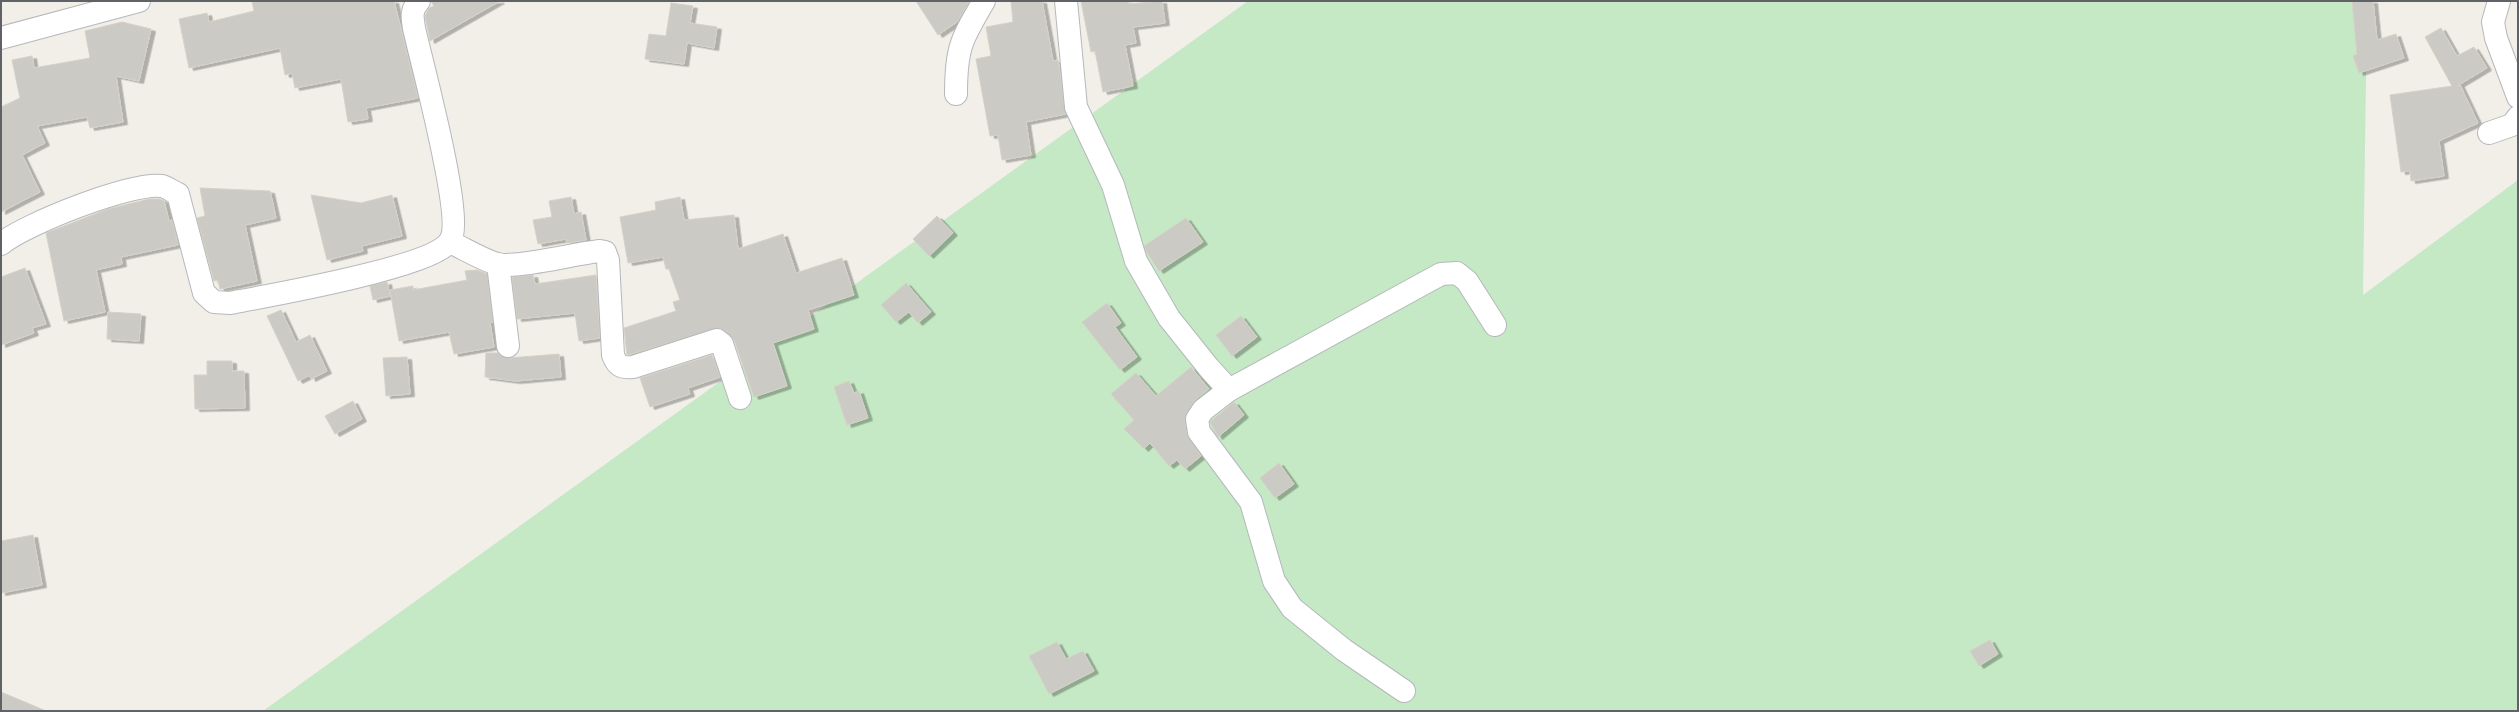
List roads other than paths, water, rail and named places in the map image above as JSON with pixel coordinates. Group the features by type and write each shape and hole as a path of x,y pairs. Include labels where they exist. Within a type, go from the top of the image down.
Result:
{"street":[{"path":"1,38 16,36 139,1"},
{"path":"1,244 38,223 100,199 139,188 162,186 178,194 204,293 214,302 230,303 328,284 412,262 450,242 454,230 452,200 412,14 414,7 419,1"},
{"path":"956,94 956,61 961,40 984,1"},
{"path":"1066,1 1076,108 1113,185 1136,262 1169,318 1209,368 1230,390"},
{"path":"2499,1 2493,22 2495,32 2518,97"},
{"path":"2489,133 2512,125 2518,117"},
{"path":"450,242 498,264 516,265 575,254 600,251 605,252 608,260 613,355 616,363 623,368 633,367 717,340 722,344 740,398"},
{"path":"498,264 508,346"},
{"path":"1404,691 1379,675 1306,621 1279,589 1252,502 1199,432 1197,419 1203,410 1230,390 1441,274 1457,273 1467,281 1495,325"}]}
